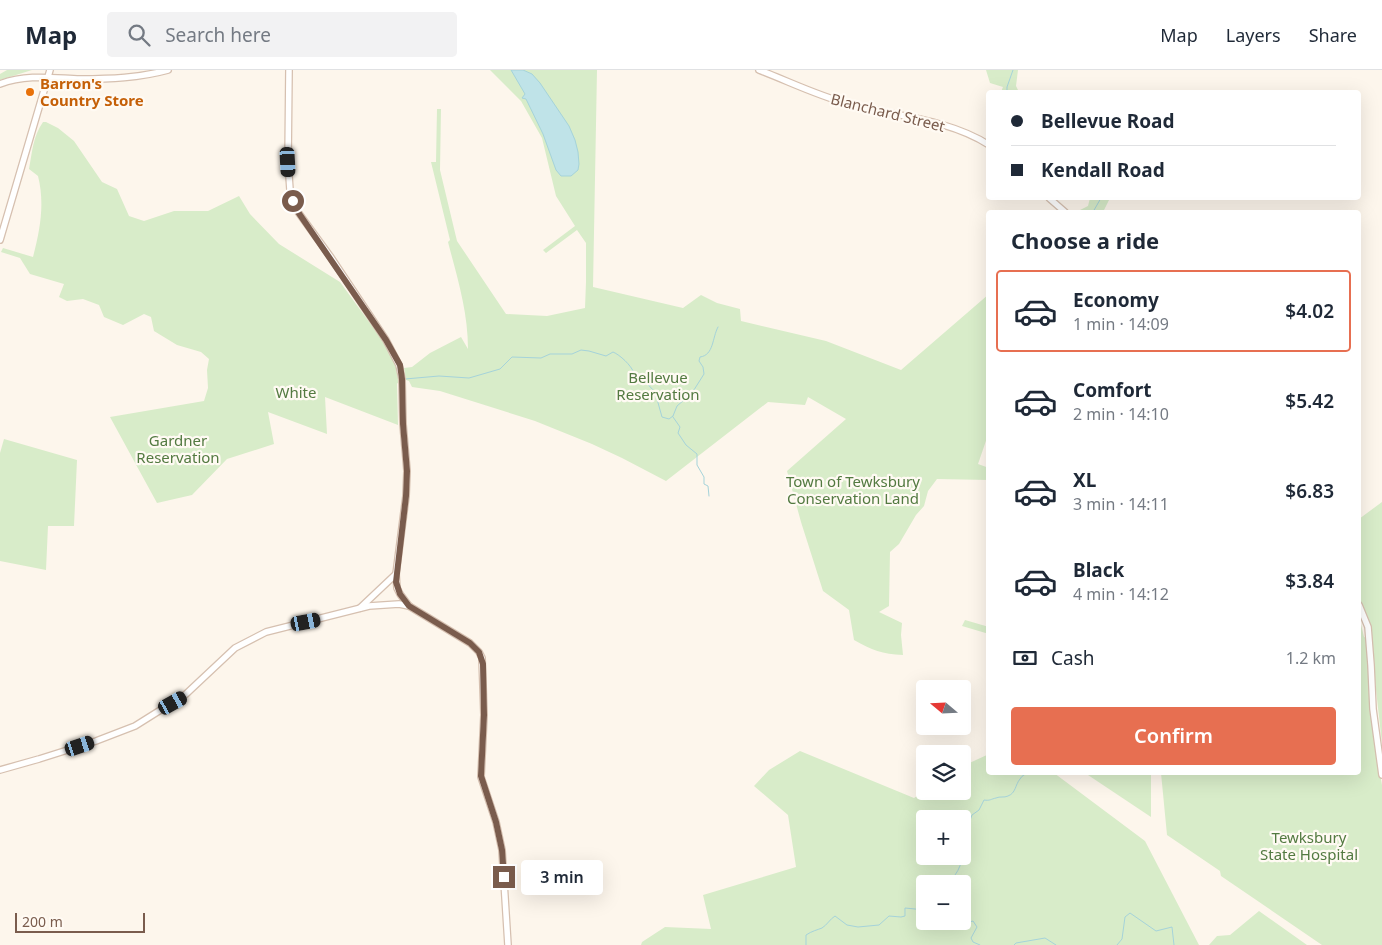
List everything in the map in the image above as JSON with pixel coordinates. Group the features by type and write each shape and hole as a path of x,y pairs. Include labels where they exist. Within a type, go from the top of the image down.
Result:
{"street":[{"path":"0,240 50,70"},
{"path":"0,84 25,77 123,78 145,76 168,70"},
{"path":"289,70 288,162 290,190 293,201 298,212 386,340 400,365 407,471 396,582 400,594 409,606"},
{"name":"Blanchard Street","path":"759,70 846,103 945,125 986,142"},
{"path":"1051,200 1063,210"},
{"path":"358,609 396,574"},
{"path":"0,770 96,741 135,726 186,694 234,648 266,632 358,609 387,604 409,606 470,643 479,652 483,664 484,724 481,776 496,822 502,850 508,945"},
{"path":"1361,610 1368,627 1373,709 1382,775"}],"green space":[{"path":"7,70 32,70 0,80 0,74"},
{"path":"490,70 597,70 593,287 683,308 701,295 717,303 740,309 741,321 826,341 901,370 986,297 986,441 978,464 986,467 986,480 937,479 928,491 924,506 916,515 899,544 890,552 889,606 879,612 902,623 903,655 877,651 854,640 849,610 823,591 787,471 846,419 808,397 805,405 768,402 666,481 592,444 535,421 440,391 412,387 409,381 406,380 404,368 412,367 430,353 461,337 468,349 464,308 431,162 436,162 437,109 441,109 440,170 457,241 506,314 547,316 585,308 586,243 577,230 546,253 543,250 575,226 556,196 542,138 521,101"},
{"path":"986,70 1018,70 1016,86 1018,90 1002,90 1003,87 990,83"},
{"path":"43,122 58,128 74,141 102,182 117,189 129,216 144,221 174,211 208,211 239,196 250,214 279,244 340,282 383,341 396,366 399,384 397,383 398,425 325,397 327,434 268,412 274,444 227,459 192,495 157,503 110,417 204,401 208,388 207,370 209,359 201,352 177,345 154,331 151,317 144,314 123,325 104,317 99,305 83,299 67,301 59,297 64,284 30,274 20,258 1,252 3,248 33,257 40,227 41,197 38,176 29,169 35,139"},
{"path":"1090,200 1109,200 1104,210 1080,210 1088,206"},
{"path":"4,439 77,460 74,526 48,526 46,570 0,561 0,453"},
{"path":"1382,502 1382,744 1370,635 1361,604 1361,518"},
{"path":"965,620 986,626 986,633 962,626"},
{"name":"Tewksbury State Hospital","path":"1361,624 1364,637 1367,638 1376,749 1382,785 1382,945 1322,945 1221,876 1220,871 1167,835 1161,775 1361,775"},
{"path":"800,751 914,798 916,797 916,800 971,800 971,762 986,755 986,775 1057,775 1145,841 1199,945 641,945 642,942 665,927 711,929 703,895 796,867 788,815 754,786 769,770"},
{"path":"1088,775 1151,775 1151,817"},
{"path":"1259,911 1307,945 1209,945 1217,936 1230,935"}],"water":[{"path":"511,70 523,70 532,74 569,126 575,140 579,164 578,170 571,176 561,176 556,170 543,134 526,99 522,98 525,94"}],"waterway":[{"path":"1007,90 1013,70"},
{"path":"1094,210 1100,200"},
{"path":"673,416 677,406 692,393 704,374 703,367 699,361 700,357 705,356 710,350 718,327"},
{"path":"405,379 439,376 469,378 500,369 512,357 541,358 550,354 572,354 581,350 606,356 613,352 619,355 634,373 638,374 655,392 662,417 669,419 673,416"},
{"path":"673,417 680,427 678,433 686,445 697,454 697,465 704,477 704,484 708,486 709,496"},
{"path":"971,818 979,810 984,800 1011,795 1018,781 1024,775"},
{"path":"955,875 960,865"},
{"path":"806,945 806,935 822,928 835,916 847,925 858,927 879,925 889,916 905,916 905,908 916,909"},
{"path":"1117,945 1122,939 1125,917 1130,913 1156,931 1172,927 1174,945"},
{"path":"971,922 973,921 977,927 971,938 973,942 980,945"},
{"path":"1014,945 1016,943 1045,938 1056,945"}],"place":[{"name":"Barron's Country Store","path":"30,92"}],"route":[{"path":"293,201 298,212 386,340 400,365 407,471 406,496 396,574 397,588 409,606 470,643 482,658 484,715 481,776 496,822 502,850 504,877"}],"park label":[{"name":"Bellevue Reservation","path":"658,386"},
{"name":"White","path":"296,392"},
{"name":"Gardner Reservation","path":"178,448"},
{"name":"Town of Tewksbury Conservation Land","path":"853,490"}]}
